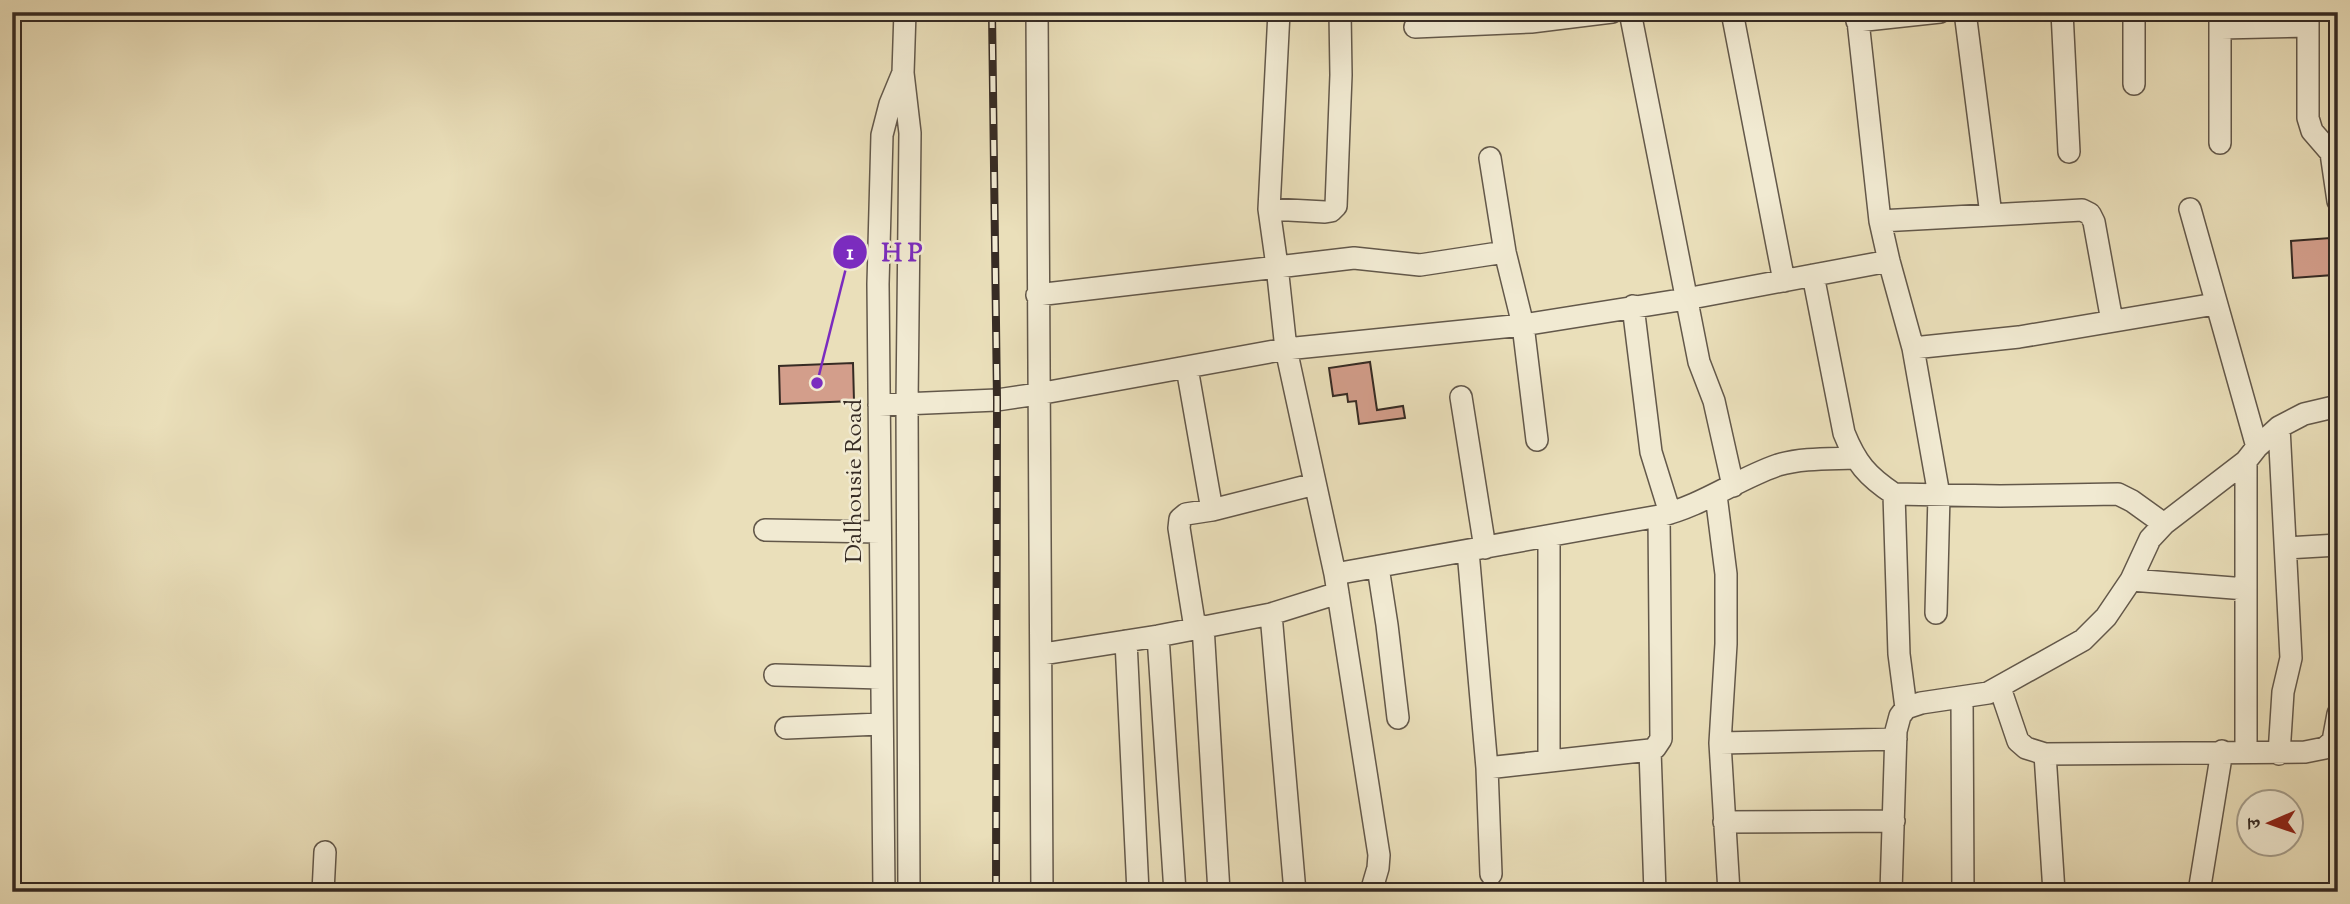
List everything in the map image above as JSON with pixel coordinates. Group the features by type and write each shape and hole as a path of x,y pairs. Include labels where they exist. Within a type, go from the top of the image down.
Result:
{"street":[{"name":"Dalhousie Road","path":"905,12 903,73 910,133 907,404 909,892"},
{"path":"1037,12 1042,892"},
{"path":"1279,12 1269,209 1286,349 1337,584 1379,855 1371,892"},
{"path":"1269,209 1325,212 1336,206 1341,75 1340,12"},
{"path":"1415,27 1531,22 1612,12"},
{"path":"1630,12 1699,362 1714,401 1725,490 1727,644 1720,743 1729,892"},
{"path":"1732,12 1784,281"},
{"path":"1936,614 1940,495 1913,348 1880,221 1857,16 1940,12"},
{"path":"1965,12 1991,215"},
{"path":"2062,12 2068,152"},
{"path":"2134,12 2134,84"},
{"path":"2220,143 2221,20 2308,19 2308,118 2312,131 2331,153 2338,201"},
{"name":"Dalhousie Road","path":"884,892 880,724 878,284 882,135 890,104 903,73"},
{"path":"1490,158 1505,252 1523,325 1537,440"},
{"path":"2190,209 2252,454 2246,589 2246,752"},
{"path":"1880,221 2082,210 2090,214 2094,222 2112,321"},
{"path":"1037,295 1354,258 1420,265 1505,252"},
{"path":"879,405 997,400 1286,349 1523,325 1686,299 1889,261"},
{"path":"1812,275 1844,433 1854,458 1880,485 1894,494 2118,495 2132,501 2164,524"},
{"path":"1913,348 2019,337 2215,304"},
{"path":"1487,768 1650,750 1656,748 1661,739 1664,515 1651,452 1633,306"},
{"path":"1187,368 1212,510"},
{"path":"1461,397 1476,549 1491,874"},
{"path":"1891,892 1896,739 1900,716 1906,708 1921,703 1988,693 2083,640 2106,617 2131,580 2150,539 2164,524 2252,454 2279,428 2304,414 2338,406"},
{"path":"2279,428 2291,658 2283,692 2279,754"},
{"path":"1042,654 1271,614 1378,567 1664,515 1780,464 1815,459 1854,458"},
{"path":"1219,892 1199,627 1180,519 1186,514 1315,484"},
{"path":"1894,494 1899,654 1906,708"},
{"path":"765,530 880,532"},
{"path":"1549,536 1549,761"},
{"path":"2286,548 2338,545"},
{"path":"1378,567 1398,718"},
{"path":"2131,580 2246,589"},
{"path":"1271,614 1296,892"},
{"path":"1158,635 1175,892"},
{"path":"1126,641 1138,892"},
{"path":"775,676 881,678"},
{"path":"2000,688 2018,741 2026,748 2045,754 2221,751 2279,754 2325,748 2333,741 2338,714"},
{"path":"1962,697 1963,892"},
{"path":"786,728 880,724"},
{"path":"1720,743 1896,739"},
{"path":"1650,750 1655,892"},
{"path":"2199,892 2221,751"},
{"path":"2045,754 2054,892"},
{"path":"1724,822 1894,821"},
{"path":"323,892 325,852"}],"building":[{"path":"2330,238 2333,275 2293,278 2291,241"},
{"path":"1370,362 1377,410 1403,406 1405,418 1359,424 1356,401 1348,402 1347,394 1333,396 1329,368"},
{"path":"853,363 854,401 780,404 779,366"}],"railway":[{"path":"992,12 997,400 996,892"}],"place":[{"name":"H P","path":"817,383"}]}
